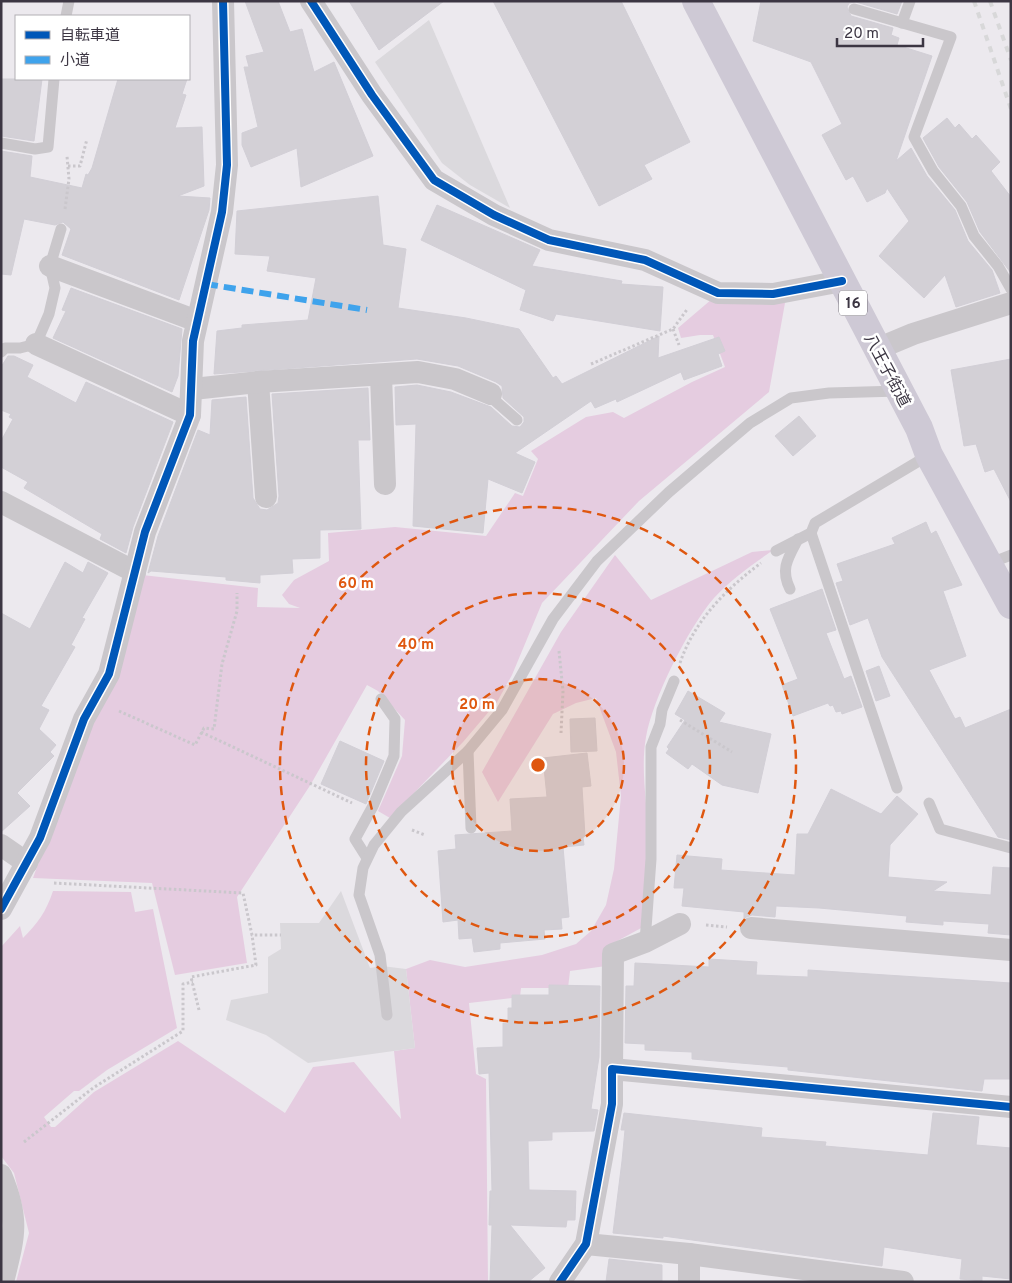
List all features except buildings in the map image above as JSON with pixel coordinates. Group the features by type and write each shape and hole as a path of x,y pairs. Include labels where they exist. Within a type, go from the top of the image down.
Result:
{"highway":[{"name":"八王子街道","path":"696,1 919,428 929,455 1000,560 1011,605"}],"street":[{"path":"1,909 40,838 84,719 109,674 145,532 190,415 193,389 194,341 222,212 226,165 223,1"},
{"path":"311,1 372,95 434,180 494,215 549,240 645,260 718,293 773,294 842,281"},
{"path":"50,266 197,321"},
{"path":"877,348 913,334 1011,303"},
{"path":"36,344 190,415"},
{"path":"193,389 258,382 381,376 418,372 455,379 490,394"},
{"path":"381,376 385,484"},
{"path":"258,382 266,497"},
{"path":"1,502 136,572"},
{"path":"1,845 27,863"},
{"path":"560,1282 586,1244 612,1104 613,954 645,942 680,924"},
{"path":"751,928 1011,950"},
{"path":"612,1069 1011,1107"},
{"path":"1,1175 14,1218 15,1234 3,1282"},
{"path":"586,1244 689,1254 835,1277 903,1282"},
{"path":"689,1254 689,1282"}],"lane":[{"path":"66,15 69,1"},
{"path":"902,23 910,1"},
{"path":"854,9 951,37 914,137 933,171 961,206 974,236 998,266 1011,289"},
{"path":"1,143 35,149 48,147 54,80"},
{"path":"1,352 5,348 20,348 36,344 49,314 55,288 50,266 61,229"},
{"path":"387,1015 380,955 360,895 363,868 367,858 374,845 401,812 468,751 502,710 553,619 597,560 669,492 750,423 791,398 829,393 899,391"},
{"path":"490,394 516,420"},
{"path":"897,788 811,533 814,523 929,455"},
{"path":"776,551 811,533"},
{"path":"790,589 784,578 787,561 798,539"},
{"path":"645,942 651,859 651,747 674,681"},
{"path":"367,858 355,839 373,806 394,756 395,718 381,699"},
{"path":"468,751 471,828"},
{"path":"929,803 940,829 1011,848"}],"path":[{"path":"68,166 80,166 87,139"},
{"path":"61,229 69,179 67,150"},
{"path":"591,364 673,328 704,288"},
{"path":"673,328 680,345"},
{"path":"674,681 683,656 702,620 742,577 776,551"},
{"path":"115,710 195,745 204,728 214,729 222,664 237,611 237,593"},
{"path":"553,619 562,676 561,733"},
{"path":"675,717 732,752"},
{"path":"201,732 357,806"},
{"path":"54,883 243,893 256,965 191,977 199,1010"},
{"path":"680,924 751,928"},
{"path":"252,935 281,935"},
{"path":"24,1142 93,1088 183,1031 183,984 192,982"}],"shaded area":[{"path":"429,20 510,208 470,185 442,163 375,62"},
{"path":"712,299 785,303 769,392 639,501 542,603 512,675 497,702 463,742 390,818 378,811 402,756 405,720 378,691 367,685 311,784 237,897 247,963 175,975 152,883 33,878 142,575 258,588 257,607 300,608 289,604 282,595 294,580 329,561 328,533 395,527 486,536 515,493 523,496 538,459 531,451 586,417 613,412 624,418 725,367 713,335 681,338 678,328"},
{"path":"773,550 727,585 704,611 673,664 656,703 644,750 648,839 643,927 608,946 606,966 570,971 568,988 521,988 520,997 469,1003 476,1074 486,1079 488,1282 16,1282 29,1233 14,1173 1,1156 1,947 20,926 23,938 28,933 44,911 53,891 131,892 135,912 153,909 177,1028 107,1070 79,1091 74,1091 44,1117 51,1127 55,1127 94,1092 178,1041 285,1113 313,1067 354,1062 401,1119 394,1051 415,1048 406,969 430,960 465,967 542,955 576,944 591,931 606,905 614,869 621,796 616,752 596,698 576,703 553,714 498,802 482,772 561,632 615,555 651,600 752,552"},
{"path":"341,891 370,968 382,966 406,969 415,1048 308,1063 266,1035 226,1020 231,1000 268,993 268,957 281,949 280,923 319,923"}],"railway":[{"path":"974,1 1011,109"},
{"path":"990,1 1011,60"}],"marked path":[{"path":"206,284 367,310"}],"cycle path":[{"path":"1,909 40,838 84,719 109,674 145,532 190,415 193,341 222,212 227,165 223,1"},
{"path":"311,1 372,95 434,180 494,215 549,240 645,260 718,293 773,294 842,281"},
{"path":"560,1282 586,1244 612,1104 612,1069 1011,1107"}]}
